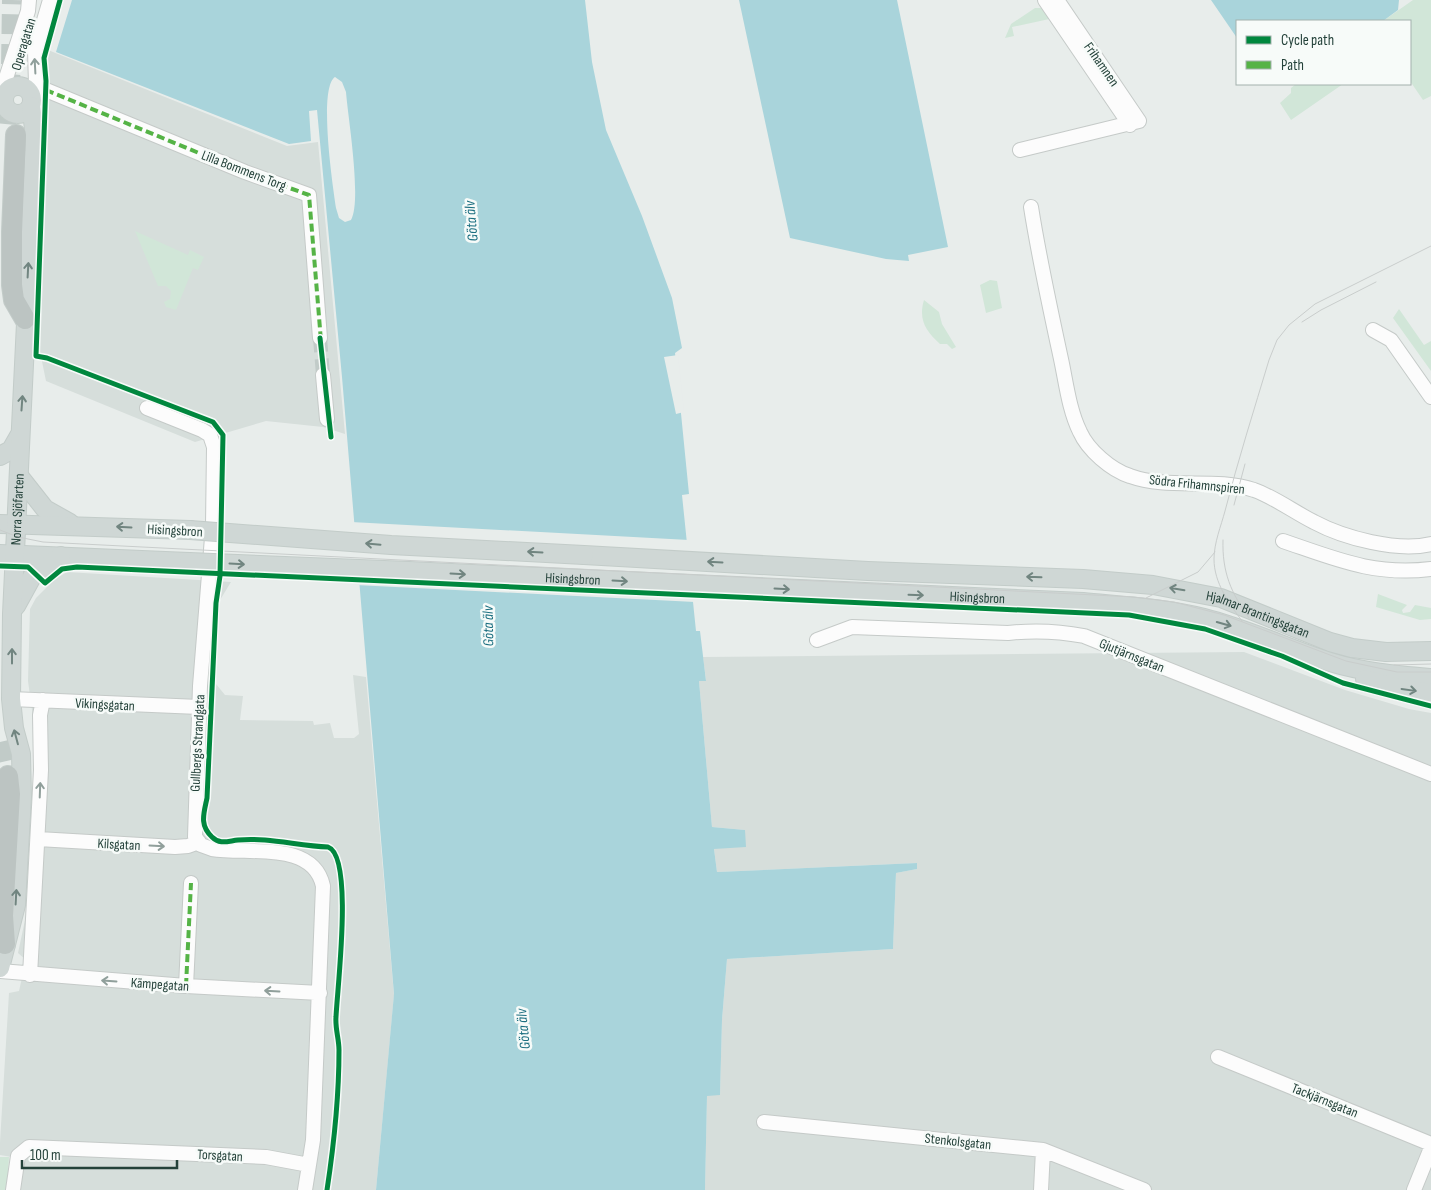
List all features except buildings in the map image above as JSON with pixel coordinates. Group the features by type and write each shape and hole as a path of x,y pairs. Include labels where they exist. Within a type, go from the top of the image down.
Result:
{"highway":[{"path":"19,132 12,232 14,300 25,319"},
{"path":"0,264 19,132"},
{"path":"5,944 3,916 10,794 8,776"}],"main road":[{"name":"Norra Sjöfarten","path":"0,970 5,944 13,924 16,905 22,797 21,754 14,728 12,699 12,614 8,554 9,523 19,476 10,448 26,351 19,132 31,106 22,114 9,112 3,99 4,91"},
{"name":"Hisingsbron","path":"19,476 45,509 75,525"},
{"name":"Hisingsbron","path":"9,523 190,530 391,545 868,571 1083,579"},
{"name":"Hisingsbron","path":"8,554 1084,602"},
{"path":"12,614 33,575 61,556"},
{"name":"Hjalmar Brantingsgatan","path":"1083,579 1186,590 1241,606 1323,639 1352,648 1386,652 1431,651"},
{"name":"Hjalmar Brantingsgatan","path":"1084,602 1177,612 1235,627 1331,662 1359,670 1431,678"},
{"path":"1241,606 1267,608 1307,624 1351,636 1389,643 1431,640"},
{"path":"1331,662 1345,672 1384,685 1431,692"}],"street":[{"path":"4,91 6,78 28,10 29,0"},
{"name":"Operagatan","path":"4,91 38,0"},
{"name":"Operagatan","path":"19,132 37,114 35,51 50,0"},
{"name":"Frihamnen","path":"1045,0 1130,125 1140,121 1057,0"},
{"name":"Lilla Bommens Torg","path":"46,90 245,172 310,195 320,338"},
{"path":"1020,150 1130,125"},
{"name":"Södra Frihamnspiren","path":"1031,207 1039,256 1070,402 1080,433 1102,460 1130,476 1161,482 1231,486 1254,490 1316,524 1356,537 1388,545 1420,546 1431,544"},
{"path":"1373,330 1391,340 1431,397"},
{"path":"323,375 327,419"},
{"name":"Gullbergs Strandgata","path":"146,408 196,426 210,435 214,448 213,525 199,707 193,831 199,842"},
{"path":"1283,541 1361,567 1408,572 1431,569"},
{"name":"Gjutjärnsgatan","path":"817,640 852,627 1008,633 1033,630 1061,631 1084,636 1259,708 1431,774"},
{"name":"Vikingsgatan","path":"12,699 199,707"},
{"path":"30,975 41,770 40,726 43,700"},
{"name":"Kilsgatan","path":"38,839 175,847 188,846 199,842"},
{"path":"199,842 205,847 222,851 288,854 303,858 313,864 321,877 323,886 320,993 313,1140 305,1190"},
{"path":"186,986 192,882"},
{"name":"Kämpegatan","path":"0,970 30,975 320,993"},
{"name":"Tackjärnsgatan","path":"1218,1056 1431,1146"},
{"name":"Stenkolsgatan","path":"764,1122 1043,1150 1144,1190"},
{"path":"1414,1190 1431,1146"},
{"name":"Torsgatan","path":"13,1190 18,1156 29,1147 266,1157 309,1165"},
{"path":"1041,1190 1043,1150"}],"shaded area":[{"path":"48,50 287,146 318,142 345,434 323,427 266,421 195,442 46,381 38,342"},
{"path":"67,572 231,582 220,600 216,684 225,695 243,696 240,720 313,721 314,725 330,723 334,738 354,738 359,734 353,675 366,677 394,995 376,1190 17,1190 12,1157 0,1155 0,1142 9,993 19,991 26,960 18,953 31,892 38,754 28,681 30,609 36,598 55,579"},
{"path":"1244,652 1345,690 1409,709 1431,713 1431,1190 705,1190 707,1095 720,1095 722,1020 727,959 893,949 896,873 917,869 917,863 717,872 714,849 745,830 712,827 699,681 706,680 703,657"}],"green space":[{"path":"1413,0 1431,0 1431,96 1423,100 1411,82 1411,20 1384,20"},
{"path":"1035,8 1044,8 1054,18 1012,27 1014,36 1005,38 1011,24"},
{"path":"1295,85 1342,85 1291,120 1280,103 1291,93 1291,88"},
{"path":"135,231 188,255 190,250 204,257 198,270 193,268 176,310 166,307 164,302 170,299 171,291 166,286 158,286"},
{"path":"990,280 997,281 1002,308 986,313 980,285"},
{"path":"924,300 939,312 942,324 956,347 952,349 947,344 940,344 927,330 922,313"},
{"path":"1399,309 1424,345 1431,341 1431,371 1393,318"},
{"path":"1378,594 1407,605 1402,610 1403,613 1410,612 1415,605 1431,608 1431,619 1420,620 1376,607"},
{"path":"0,1157 9,1157 7,1190 0,1190"}],"water":[{"name":"Göta älv","path":"72,0 585,0 592,62 606,130 642,216 672,298 682,348 675,353 689,494 682,495 696,631 700,631 706,681 699,681 712,827 745,830 746,847 714,849 717,872 917,863 917,869 896,873 893,949 727,959 722,1020 720,1095 707,1096 705,1190 376,1190 394,994 342,377 317,110 309,111 311,141 289,144 56,52","holes":["335,77 342,82 346,92 355,178 354,210 351,220 345,222 339,218 336,208 327,118 330,85"]},
{"path":"739,0 897,0 948,247 908,255 909,261 886,259 790,238"},
{"path":"1211,0 1399,0 1398,10 1384,20 1236,20 1236,37"}],"pier":[{"path":"678,355 684,412 676,414 664,357"},
{"path":"351,522 689,540 695,602 356,585"}],"tunnel":[{"path":"6,124 11,68 12,0"},
{"path":"320,338 323,375"},
{"path":"0,742 8,776"}],"tram line":[{"path":"1242,621 1227,600 1219,584 1214,553 1241,454 1269,360 1277,340 1289,325 1315,304 1431,246"},
{"path":"1302,322 1321,310 1376,282"},
{"path":"1234,505 1245,464"},
{"path":"0,530 18,537 43,542 1134,597 1174,602 1224,615 1346,661 1397,672 1431,672"},
{"path":"1223,540 1224,562 1229,582 1237,600 1249,618"},
{"path":"1146,598 1198,572 1215,552"},
{"path":"1394,665 1431,664"}],"marked path":[{"path":"46,90 245,172 309,195 321,341"},
{"path":"186,986 191,883"}],"cycle path":[{"path":"60,0 44,58 46,81 36,356 47,358 213,422 223,435 220,576 216,603 207,798 203,819 205,828 218,841 249,839 328,847 336,856 342,898 341,954 336,1021 339,1068 336,1120 327,1190"},
{"path":"320,338 331,437"},
{"path":"0,566 28,567 45,583 62,569 77,567 1129,615 1205,629 1282,656 1343,683 1431,706"}]}
